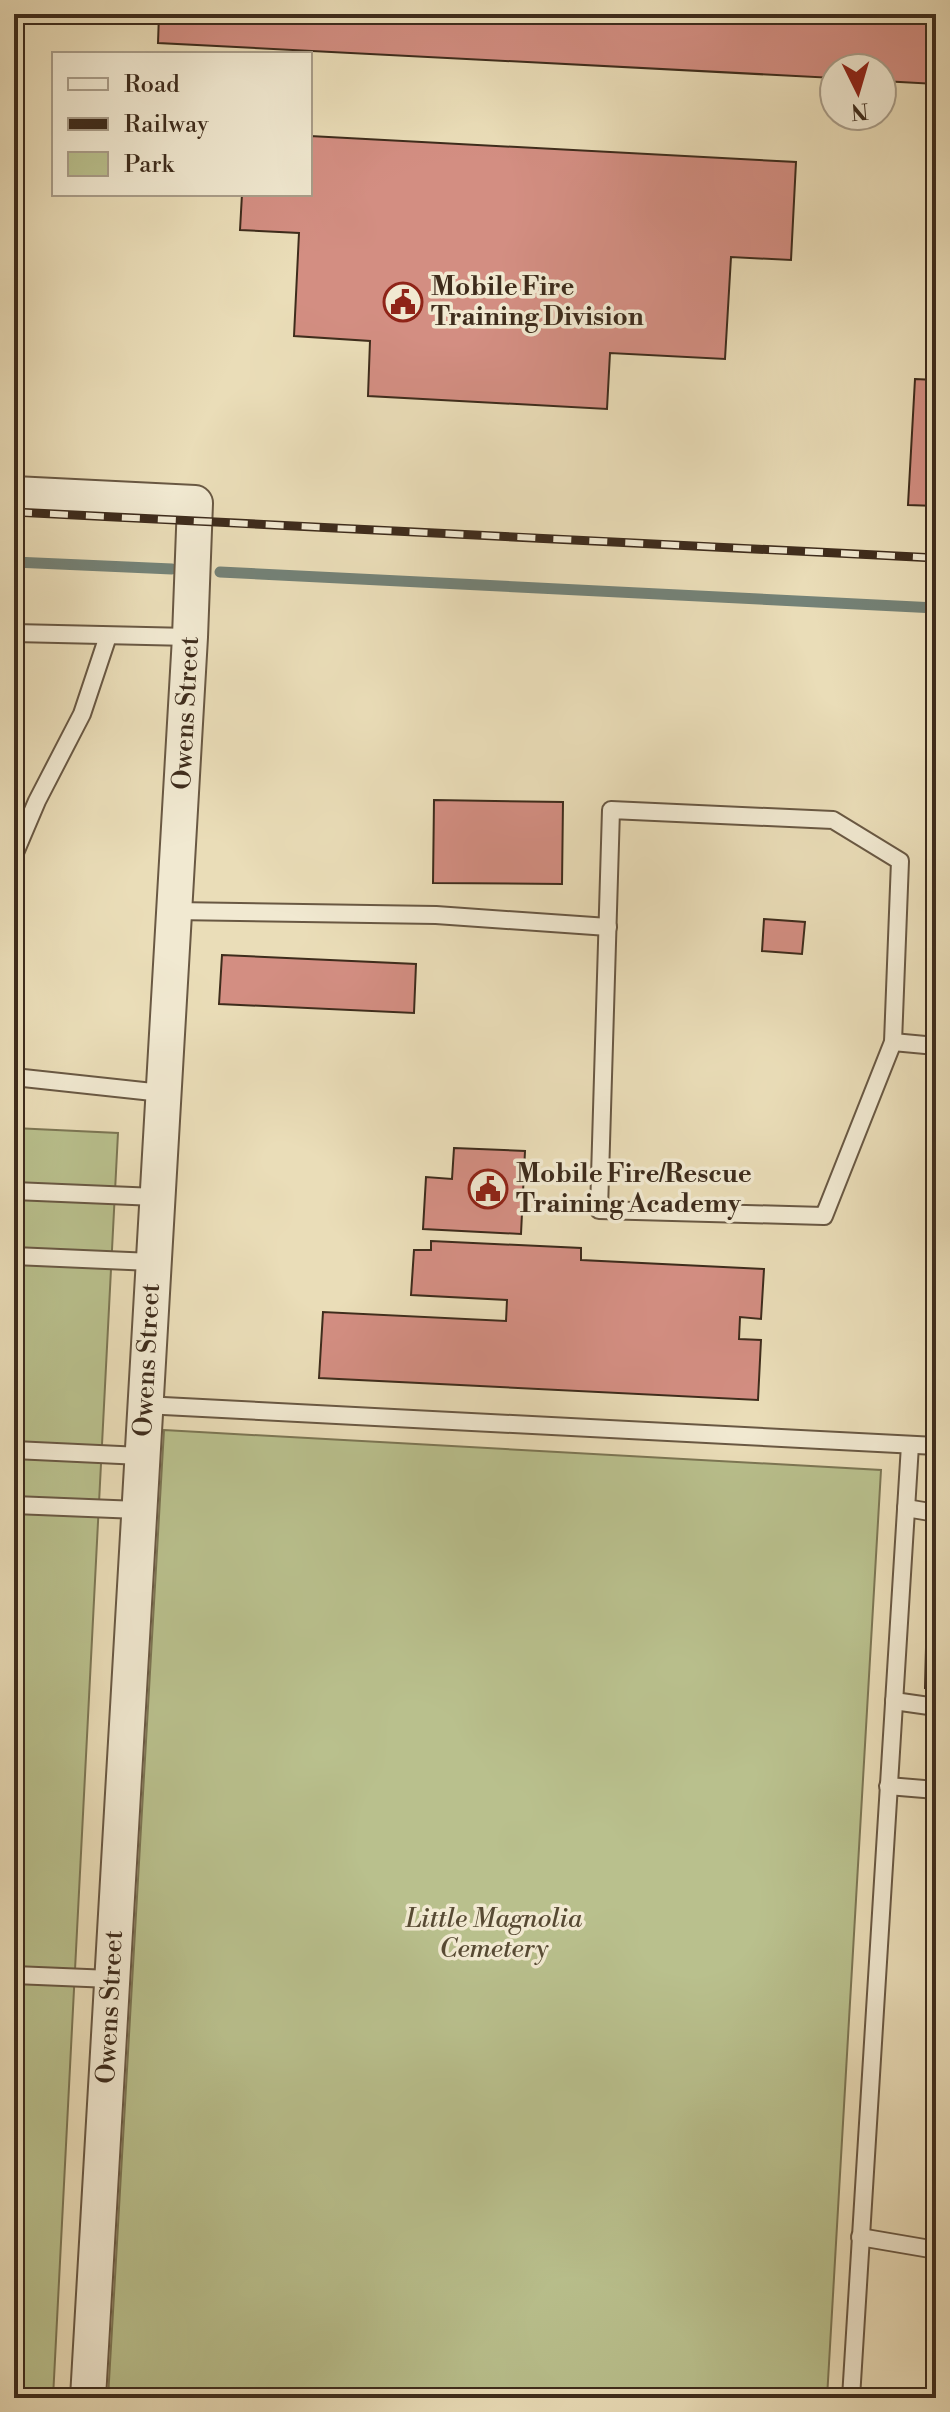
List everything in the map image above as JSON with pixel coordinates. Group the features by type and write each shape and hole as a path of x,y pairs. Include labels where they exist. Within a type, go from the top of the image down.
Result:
{"street":[{"name":"Owens Street","path":"14,494 195,503 190,637 88,2398"}],"lane":[{"path":"14,633 190,637"},
{"path":"14,855 37,801 82,714 108,636"},
{"path":"611,810 833,820 900,861 893,1042 824,1216 599,1210 608,927 611,810"},
{"path":"174,911 436,915 608,927"},
{"path":"893,1042 936,1046"},
{"path":"14,1077 162,1093"},
{"path":"14,1191 156,1197"},
{"path":"14,1256 152,1262"},
{"path":"144,1405 936,1446"},
{"path":"851,2398 910,1445"},
{"path":"14,1450 141,1456"},
{"path":"14,1505 138,1510"},
{"path":"906,1508 936,1513"},
{"path":"894,1701 936,1707"},
{"path":"888,1786 936,1790"},
{"path":"14,1975 111,1979"},
{"path":"860,2237 936,2250"}],"green space":[{"path":"14,1128 118,1133 53,2398 14,2398"},
{"name":"Little Magnolia Cemetery","path":"164,1430 881,1470 827,2398 108,2398"}],"building":[{"path":"159,14 936,14 936,84 898,82 898,52 818,52 818,77 158,43"},
{"path":"312,136 796,162 791,260 731,257 725,359 610,353 607,409 368,396 370,341 294,336 299,233 240,230 242,196 312,196"},
{"path":"915,379 936,380 936,506 908,505"},
{"path":"434,800 563,802 562,884 433,883"},
{"path":"764,919 805,922 802,954 762,951"},
{"path":"222,955 416,964 414,1013 219,1004"},
{"path":"454,1148 525,1151 521,1234 423,1229 426,1177 452,1179"},
{"path":"431,1241 581,1248 581,1260 764,1269 761,1319 740,1317 739,1339 761,1340 758,1400 319,1378 323,1312 506,1321 507,1300 411,1295 414,1250 431,1250"},
{"path":"928,1567 936,1567 936,1689 925,1688"}],"waterway":[{"path":"14,562 172,569"},
{"path":"220,572 936,608"}],"railway":[{"path":"14,512 936,558"}],"place":[{"name":"Mobile Fire Training Division","path":"403,302"},
{"name":"Mobile Fire/Rescue Training Academy","path":"488,1189"}]}
